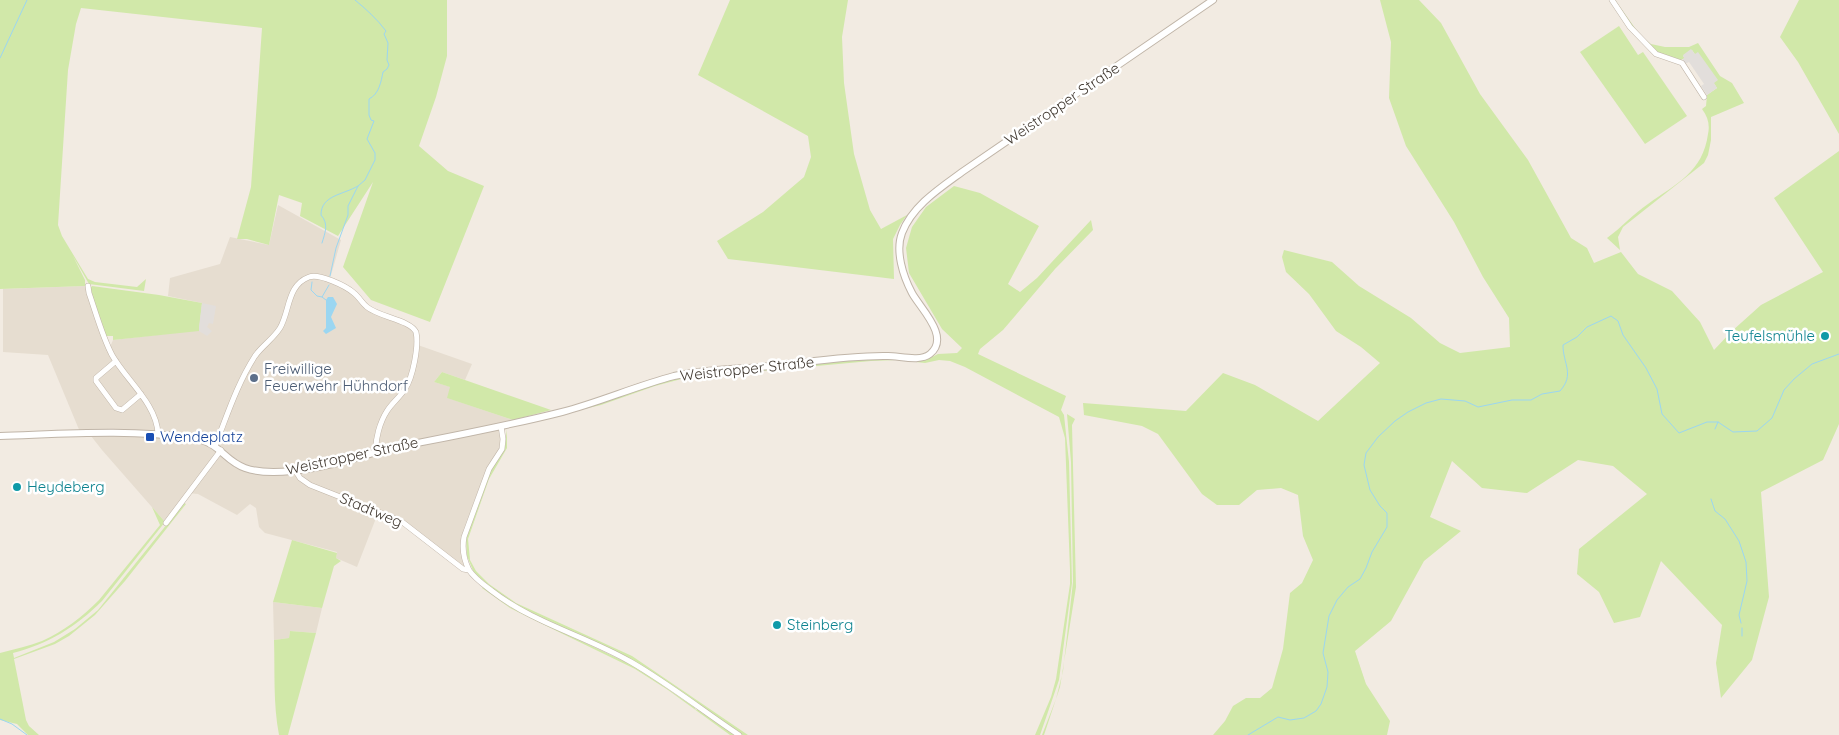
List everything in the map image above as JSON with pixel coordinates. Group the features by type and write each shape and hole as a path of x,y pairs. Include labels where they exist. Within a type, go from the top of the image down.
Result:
{"street":[{"name":"Weistropper Straße","path":"0,436 158,434 198,440 218,448 240,466 249,469 265,471 295,470 359,458 376,452 585,406 653,382 684,374 862,357 920,358 928,356 935,348 936,332 933,324 912,293 903,271 901,260 900,240 911,217 930,197 962,172 1213,0"},
{"path":"1612,0 1630,27 1648,47 1656,54 1682,63 1704,97"},
{"path":"166,523 218,448 227,413 251,364 280,327 294,288 308,277 315,276 348,288 366,306 384,316 412,326 417,336 411,374 406,388 387,411 381,424 376,452"},
{"path":"88,286 105,339 116,361 147,402 157,424 158,434"},
{"path":"116,361 96,378 96,381 116,408 122,410 141,394"},
{"path":"470,570 464,556 464,537 489,469 502,449 501,426"},
{"name":"Stadtweg","path":"295,470 300,478 310,485 401,521 463,568 470,570 488,588 513,606 637,666 739,735"}],"shaded area":[{"path":"1691,49 1695,54 1698,52 1718,80 1714,83 1717,88 1707,95 1701,86 1704,84 1689,62 1685,64 1682,60 1684,58 1683,55"},
{"path":"278,205 341,240 329,282 348,290 372,312 409,326 414,330 415,344 472,364 465,380 442,372 434,382 451,387 448,398 513,420 500,436 500,449 488,465 464,528 460,546 465,565 461,568 404,525 378,513 357,567 336,558 337,552 265,533 259,527 256,508 250,504 237,515 198,494 187,493 165,522 102,450 90,432 80,432 48,355 3,352 3,289 85,286 103,339 110,347 113,340 199,330 202,303 168,296 170,278 220,264 230,237 269,245"},
{"path":"202,303 216,306 213,324 209,323 207,327 212,331 207,336 199,331"},
{"path":"273,602 322,608 316,633 290,631 289,638 274,640"}],"green space":[{"path":"0,0 447,0 447,56 436,97 419,146 448,171 484,186 430,322 371,300 343,267 373,182 338,236 300,216 302,203 279,195 269,245 247,239 237,239 251,187 262,28 81,8 76,24 68,70 58,225 62,236 88,279 95,282 137,287 146,279 144,291 89,284 73,256 85,280 85,286 0,289"},
{"path":"730,0 848,0 842,37 844,83 854,154 870,210 881,229 907,215 893,239 894,279 728,259 717,241 763,212 804,177 811,157 808,136 698,75"},
{"path":"1380,0 1419,0 1441,23 1480,94 1528,160 1571,238 1587,248 1594,263 1621,252 1638,274 1672,291 1700,322 1714,350 1761,305 1823,272 1774,198 1839,151 1839,424 1823,460 1761,492 1769,597 1752,660 1721,698 1716,663 1722,625 1661,561 1640,617 1614,623 1599,592 1577,574 1579,549 1647,494 1613,466 1578,460 1527,493 1482,488 1452,461 1430,517 1461,531 1424,561 1391,621 1355,651 1366,684 1390,721 1387,735 1213,735 1225,721 1233,706 1246,698 1260,698 1272,688 1283,649 1290,593 1302,583 1313,560 1303,536 1298,495 1281,488 1257,490 1239,505 1217,505 1202,494 1158,434 1142,426 1084,415 1083,403 1186,411 1223,373 1255,385 1318,421 1380,363 1361,347 1336,331 1309,294 1286,272 1282,257 1284,250 1332,262 1359,286 1411,318 1440,343 1460,353 1510,347 1509,318 1483,277 1454,222 1406,146 1389,98 1391,42"},
{"path":"1614,0 1640,35 1651,44 1665,47 1689,47 1698,43 1720,76 1732,83 1744,103 1711,117 1711,140 1704,163 1623,227 1618,237 1620,250 1607,238 1643,208 1687,176 1700,158 1705,147 1709,127 1702,109 1706,106 1707,95 1717,88 1692,50 1683,56 1685,58 1681,60 1657,52 1639,36"},
{"path":"1799,0 1839,0 1839,134 1798,62 1780,37"},
{"path":"1619,26 1638,55 1643,52 1687,116 1645,144 1580,52"},
{"path":"954,186 980,193 1039,226 1008,284 1020,292 1037,278 1091,220 1093,230 1055,269 1003,330 980,349 978,354 1066,396 1061,410 1064,415 1069,462 1072,583 1059,680 1040,735 1035,735 1051,697 1056,679 1070,584 1065,438 1059,417 965,367 950,361 939,360 925,363 897,360 685,378 655,386 601,405 507,427 674,378 695,374 871,358 921,360 938,354 957,353 962,348 942,329 909,273 906,248 912,227 926,207"},
{"path":"92,286 202,303 199,331 113,340 113,336 106,336 90,289"},
{"path":"442,372 551,410 513,420 447,398 450,387 434,382"},
{"path":"1067,414 1075,419 1072,425 1076,587 1064,662 1073,582 1071,462"},
{"path":"507,429 507,448 489,479 468,539 470,560 476,571 489,584 516,603 632,656 748,735 742,735 638,664 533,614 503,597 474,573 467,556 466,539 491,470 505,446"},
{"path":"184,503 186,504 125,581 95,615 69,636 55,644 14,659 26,720 29,726 39,735 28,735 17,724 0,720 0,653 42,641 58,633 93,606 160,525 152,507 165,522 102,601 72,627 38,645 13,653 14,658 54,642 75,629 98,610"},
{"path":"292,540 337,553 336,558 341,561 334,566 322,608 273,602"},
{"path":"483,587 510,607 636,667 735,735 730,735 668,690 635,669 510,608"},
{"path":"290,631 316,633 288,735 279,735 275,699 274,640 289,638"},
{"path":"1056,699 1044,735 1042,735"}],"water":[{"path":"328,297 333,297 337,304 331,317 336,328 326,334 323,331 326,328 326,300"}],"waterway":[{"path":"0,58 27,0"},
{"path":"330,276 336,248 348,215 348,206 375,160 375,153 367,139 374,121 371,120 369,115 369,99 377,91 383,72 389,65 387,60 388,43 384,34 386,31 355,0"},
{"path":"322,243 326,225 321,215 325,203 334,196 358,186"},
{"path":"312,282 311,290 317,296 322,297"},
{"path":"326,300 322,297 329,285"},
{"path":"1248,735 1278,717 1290,720 1304,718 1316,711 1321,704 1327,687 1328,672 1323,653 1329,616 1337,600 1348,587 1360,579 1372,552 1387,527 1387,513 1370,490 1364,465 1366,453 1378,437 1408,412 1426,403 1441,399 1465,401 1478,407 1512,400 1531,400 1542,394 1560,391 1568,374 1563,345 1577,337 1587,327 1611,316 1618,321 1623,335 1646,368 1657,389 1662,414 1679,433 1707,422 1718,422 1733,432 1757,431 1772,418 1784,390 1794,379 1812,364 1839,354"},
{"path":"1715,429 1718,422"},
{"path":"1711,499 1715,511 1725,519 1739,541 1746,562 1747,581 1739,615 1741,623"},
{"path":"1742,628 1742,636"},
{"path":"0,719 12,724 27,735"}],"place":[{"name":"Teufelsmühle","path":"1825,336"},
{"name":"Freiwillige Feuerwehr Hühndorf","path":"254,378"},
{"name":"Wendeplatz","path":"150,437"},
{"name":"Heydeberg","path":"17,487"},
{"name":"Steinberg","path":"777,625"}]}
